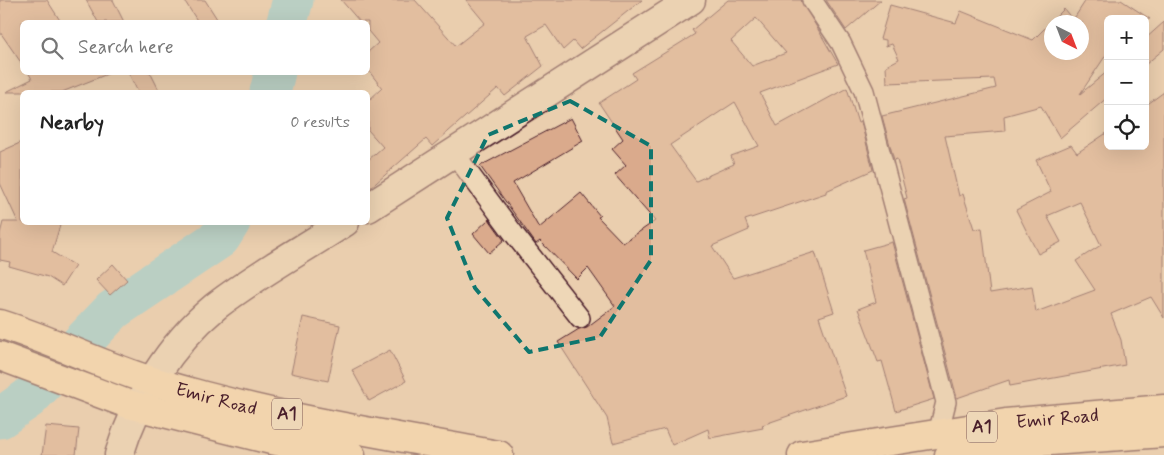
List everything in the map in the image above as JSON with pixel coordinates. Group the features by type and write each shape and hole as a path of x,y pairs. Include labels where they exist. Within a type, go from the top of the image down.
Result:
{"highway":[{"name":"Emir Road","path":"11,327 152,380 230,401 349,428 499,455"},
{"name":"Emir Road","path":"5,358 138,407 271,440 351,455"},
{"name":"Emir Road","path":"943,444 1006,423 1164,409"},
{"name":"Emir Road","path":"802,455 943,444 1036,442 1164,433"}],"street":[{"path":"370,207 691,0"},
{"path":"812,0 842,43 864,91 946,402 943,444"},
{"path":"454,153 580,318"},
{"path":"119,455 138,407 152,380 187,335 215,307 340,225"}],"highlighted area":[{"path":"570,101 651,146 651,260 600,337 529,352 475,288 447,218 488,135"}],"building":[{"path":"0,0 47,0 60,20 20,20 20,61 0,32"},
{"path":"86,0 113,0 123,20 97,20"},
{"path":"184,0 205,0 218,20 197,20"},
{"path":"341,0 415,0 456,46 485,23 466,0 642,0 580,49 573,41 563,50 546,25 527,36 543,66 505,96 498,88 432,146 426,139 370,188 370,158 383,147 370,132 370,99 382,88 370,73 370,50 378,43 370,33 370,20 358,20"},
{"path":"728,0 801,0 838,64 760,93 777,126 847,88 858,123 861,122 873,170 826,191 826,193 745,220 749,230 712,246 733,278 815,252 834,312 819,317 846,396 762,425 763,428 710,438 708,429 672,445 665,429 613,443 607,418 558,342 579,329 587,327 615,306 588,268 577,279 540,241 536,244 480,166 571,118 583,141 513,183 539,228 581,193 600,216 598,217 623,243 655,221 615,175 626,165 612,149 623,139 599,103 636,79 632,73 695,34 692,30","holes":["756,18 786,53 752,66 731,41","735,102 759,146 731,156 734,164 696,181 670,145"]},
{"path":"826,0 881,0 846,30"},
{"path":"1086,0 1121,0 1144,15 1104,15 1104,58 1080,94 1104,74 1104,100 1060,138 1041,106 1004,116 1005,131 945,136 959,196 963,194 974,229 982,228 990,293 1032,286 1036,312 1095,290 1076,261 1101,245 1080,202 1047,216 1061,242 1038,254 1016,210 1051,192 1036,160 1071,145 1077,153 1104,135 1104,150 1149,150 1149,103 1164,92 1164,318 1151,297 1111,314 1121,340 1125,365 1010,386 1009,380 957,398 904,199 907,198 897,159 894,160 882,116 996,88 994,79 887,83 886,66 899,59 892,44 886,46 886,40 880,39 890,5 956,23 961,11 1033,40 1044,29 1044,60 1089,60 1089,15 1076,15"},
{"path":"1064,9 1069,15 1058,15"},
{"path":"1164,22 1164,49 1149,62 1149,60 1149,35"},
{"path":"30,75 105,75 67,90 20,90 20,92 6,92 32,79"},
{"path":"130,75 152,75 159,90 137,90"},
{"path":"20,143 20,225 60,225 52,252 75,266 62,286 48,277 9,266 10,262 0,260 0,234 3,222 18,222 0,183 0,152"},
{"path":"489,219 504,240 489,253 473,234"},
{"path":"892,242 934,399 896,411 882,361 878,362 858,309 876,302 863,250"},
{"path":"113,264 127,280 110,295 96,280"},
{"path":"303,317 340,325 328,381 291,373"},
{"path":"390,350 406,381 369,401 352,370"},
{"path":"46,426 79,429 76,455 42,455"}],"waterway":[{"path":"288,20 293,0"},
{"path":"270,90 274,75"},
{"path":"0,418 29,398 113,310 220,238 228,225"}]}
